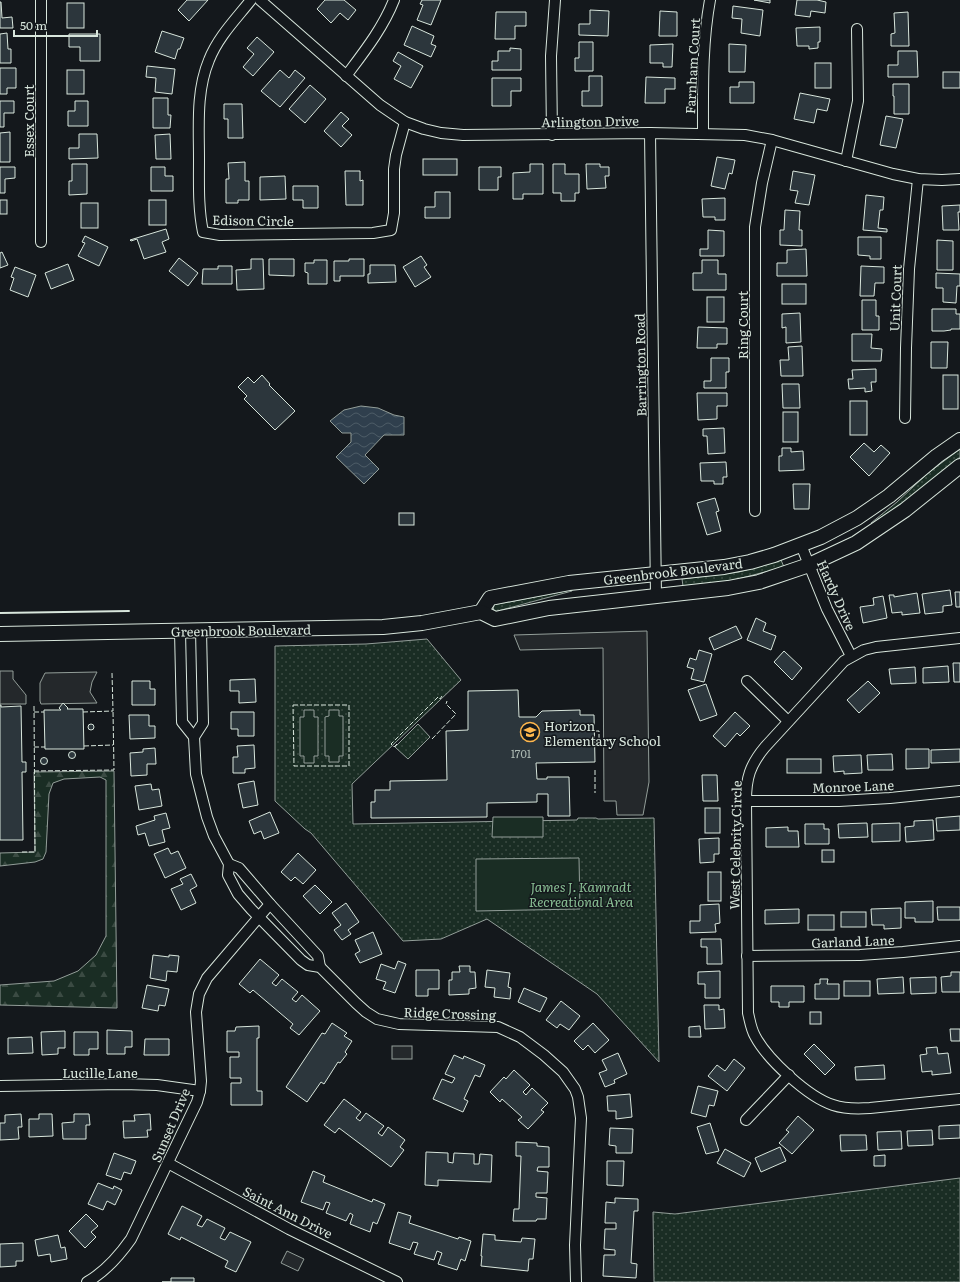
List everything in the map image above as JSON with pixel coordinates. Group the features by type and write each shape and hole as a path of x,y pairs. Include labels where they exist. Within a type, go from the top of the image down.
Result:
{"main road":[{"name":"Greenbrook Boulevard","path":"481,612 490,598 569,583 703,570 750,562 801,545 836,529 868,510 889,496 937,456 960,440"},
{"name":"Greenbrook Boulevard","path":"0,634 383,627 422,623 481,612 495,618 549,608 728,588 758,582 809,565 856,543 905,510 960,466"}],"street":[{"name":"Essex Court","path":"41,0 41,242"},
{"name":"Edison Circle","path":"251,0 216,46 202,79 199,107 200,214 203,232 220,234 373,233 391,230 394,212 394,162 405,122"},
{"name":"Arlington Drive","path":"260,0 380,105 405,122 424,129 462,135 650,133 744,135 772,140 893,174 918,179 960,179"},
{"path":"346,76 383,24 394,0"},
{"path":"552,135 551,56 556,0"},
{"name":"Farnham Court","path":"703,133 703,55 705,27 710,0"},
{"path":"846,161 858,101 857,29"},
{"name":"Barrington Road","path":"650,133 656,596"},
{"name":"Ring Court","path":"755,511 755,227 762,183 772,140"},
{"name":"Unit Court","path":"905,418 909,269 918,179"},
{"name":"Hardy Drive","path":"801,545 827,609 851,656"},
{"path":"180,631 182,722 194,737 203,723 201,630"},
{"name":"West Celebrity Circle","path":"960,638 876,647 851,656 839,666 757,756 748,776 746,801 747,996 750,1025 754,1036 768,1055 789,1075 815,1097 825,1103 844,1108 870,1108 960,1099"},
{"path":"747,681 788,721"},
{"name":"Ridge Crossing","path":"194,737 196,774 202,803 214,836 229,864 228,875 238,894 258,917 301,960 308,965 320,967"},
{"name":"Monroe Lane","path":"746,801 890,798 960,791"},
{"name":"Ridge Crossing","path":"229,864 239,868 318,956 320,967 356,1003 377,1019 399,1024 498,1027 520,1037 563,1072 575,1089 578,1097 581,1118 575,1245 576,1282"},
{"name":"Sunset Drive","path":"86,1282 111,1264 131,1239 194,1108 200,1091 196,1012 199,994 212,970 270,904"},
{"name":"Garland Lane","path":"747,956 860,955 960,946"},
{"path":"746,1120 789,1075"},
{"name":"Lucille Lane","path":"0,1086 123,1084 157,1085 200,1091"},
{"name":"Saint Ann Drive","path":"168,1164 289,1230 397,1282"}],"green space":[{"path":"960,449 960,457 898,507 873,525 871,523 897,502 928,473"},
{"path":"781,560 784,567 730,581 683,586 682,579 739,572"},
{"path":"572,591 494,612 493,605"},
{"name":"James J. Kamradt Recreational Area","path":"427,639 461,680 352,784 353,824 577,820 578,818 654,818 659,1062 597,994 487,919 441,939 403,941 311,833 275,801 275,646 366,644"},
{"path":"304,710 314,710 314,717 318,717 318,756 314,756 314,763 304,763 304,756 300,756 300,717 304,717"},
{"path":"329,710 339,710 339,716 343,716 343,756 339,756 339,762 329,762 329,756 325,756 325,717 329,716"},
{"path":"418,724 430,737 408,759 395,747"},
{"path":"114,771 117,1008 0,1005 0,985 54,981 78,971 96,955 106,936 106,780 100,777 64,779 53,783 49,794 46,852 43,859 35,862 0,866 0,853 35,852 34,772"},
{"path":"493,817 543,817 543,837 492,837"},
{"path":"579,858 580,909 476,911 476,859"},
{"path":"960,1178 960,1282 654,1282 653,1212 675,1214"}],"shaded area":[{"path":"647,631 649,782 643,815 617,815 616,801 604,801 603,648 520,650 514,635"},
{"path":"0,671 13,671 13,679 26,695 26,704 0,704"},
{"path":"97,672 92,682 90,692 97,703 41,704 40,683 45,673"},
{"path":"392,1046 412,1046 412,1059 392,1059"},
{"path":"287,1251 304,1259 298,1271 281,1263"}],"water":[{"path":"361,406 378,408 394,415 404,417 404,435 384,435 365,455 379,469 364,484 336,457 351,442 351,433 342,433 330,421 344,410"}],"building":[{"path":"187,0 208,0 189,21 178,10"},
{"path":"325,0 344,0 356,10 348,20 340,13 331,23 317,9"},
{"path":"422,0 441,0 431,25 417,20 423,5 420,4"},
{"path":"754,0 770,0 770,3"},
{"path":"797,0 817,0 826,2 825,13 811,11 810,17 795,15"},
{"path":"0,2 2,18 12,17 13,28 0,28"},
{"path":"67,3 84,3 84,28 67,28"},
{"path":"733,6 763,10 760,36 741,33 742,19 732,18"},
{"path":"590,10 609,11 608,36 579,35 579,24 590,24"},
{"path":"660,11 677,12 677,36 659,36"},
{"path":"496,12 526,12 526,26 515,26 515,39 495,39"},
{"path":"908,12 909,46 891,46 891,34 895,33 894,13"},
{"path":"412,26 434,36 431,44 436,46 431,57 404,45"},
{"path":"820,27 820,42 818,42 818,48 809,49 809,46 797,46 796,28"},
{"path":"162,31 184,38 175,59 155,52"},
{"path":"7,33 8,49 11,49 11,63 0,63 0,34"},
{"path":"69,34 100,34 100,61 80,61 80,47 69,47"},
{"path":"257,37 274,52 253,76 243,67 254,54 247,48"},
{"path":"579,42 593,42 593,71 575,71 575,58 579,58"},
{"path":"673,44 672,67 663,67 663,63 650,63 650,45"},
{"path":"729,44 746,45 745,72 729,72"},
{"path":"510,48 521,49 521,70 492,70 492,61 498,61 498,51 510,51"},
{"path":"898,51 917,51 918,77 888,77 888,65 898,65"},
{"path":"398,52 423,66 411,88 394,79 401,66 393,61"},
{"path":"815,63 831,63 831,88 815,88"},
{"path":"147,66 175,69 172,94 155,92 156,78 146,77"},
{"path":"0,68 16,68 16,88 7,88 7,94 0,94"},
{"path":"67,70 84,70 84,94 67,94"},
{"path":"280,70 289,78 295,70 305,78 280,107 261,91"},
{"path":"943,72 960,72 960,88 943,88"},
{"path":"589,76 602,76 602,106 582,106 582,91 589,91"},
{"path":"646,77 675,78 675,89 665,89 665,103 645,103"},
{"path":"492,78 521,78 521,91 511,91 511,106 492,106"},
{"path":"739,82 754,82 754,103 730,103 730,87 739,87"},
{"path":"893,84 909,84 909,114 894,114"},
{"path":"310,85 326,99 305,123 289,109"},
{"path":"800,93 830,99 827,111 817,109 814,123 794,119"},
{"path":"153,98 168,98 168,115 171,115 170,128 153,128"},
{"path":"0,101 14,101 14,113 4,113 4,127 0,127"},
{"path":"75,101 88,101 88,126 68,126 68,111 75,111"},
{"path":"224,104 242,104 243,138 228,138 228,119 224,119"},
{"path":"341,112 349,119 342,126 352,135 341,147 324,131"},
{"path":"886,116 903,119 896,148 880,145"},
{"path":"10,132 10,162 0,162 0,133"},
{"path":"79,134 97,134 98,158 69,159 69,148 79,148"},
{"path":"170,134 171,159 156,159 155,135"},
{"path":"717,157 735,160 732,174 729,173 725,189 711,186"},
{"path":"423,159 457,159 457,175 423,175"},
{"path":"245,162 245,181 249,181 249,200 238,200 238,203 226,203 226,179 229,179 228,163"},
{"path":"72,164 87,164 87,194 69,195 69,181 72,181"},
{"path":"530,164 543,164 543,194 523,194 523,199 513,199 513,173 530,172"},
{"path":"553,164 565,164 565,174 579,174 579,193 575,193 575,201 561,201 561,193 553,193"},
{"path":"586,164 600,164 600,167 609,167 609,176 605,176 606,188 587,189"},
{"path":"0,167 15,167 15,178 5,179 5,193 0,193"},
{"path":"151,167 165,167 165,176 173,176 173,191 151,191"},
{"path":"479,167 501,167 501,177 498,177 498,190 479,190"},
{"path":"345,171 360,171 360,181 363,180 363,205 346,205"},
{"path":"793,171 815,175 809,205 795,203 798,191 790,190"},
{"path":"285,176 286,199 260,200 260,177"},
{"path":"293,186 318,186 318,208 303,208 303,200 293,200"},
{"path":"435,192 450,192 450,218 425,218 425,207 435,207"},
{"path":"866,195 884,197 883,210 880,210 878,228 887,229 887,232 863,230"},
{"path":"725,198 725,220 715,220 715,217 703,217 702,199"},
{"path":"0,200 7,200 7,214 0,214"},
{"path":"149,200 166,200 166,225 149,225"},
{"path":"81,203 98,203 98,228 81,228"},
{"path":"960,205 960,212 958,212 959,230 943,230 942,206"},
{"path":"785,210 800,211 799,230 802,230 802,246 780,245 780,230 784,230"},
{"path":"166,229 169,239 162,242 166,252 144,259 137,239 130,240"},
{"path":"708,230 724,231 724,256 700,256 700,249 708,249"},
{"path":"85,236 108,247 99,266 78,256 85,243 82,242"},
{"path":"858,237 881,237 881,259 870,259 870,256 858,255"},
{"path":"937,240 953,241 953,270 937,270"},
{"path":"806,249 807,276 777,276 777,263 787,263 787,250"},
{"path":"2,252 8,265 0,268 0,253"},
{"path":"421,256 427,265 424,267 431,277 415,287 403,267"},
{"path":"179,258 198,273 188,286 169,271"},
{"path":"251,259 263,259 264,289 237,290 236,270 251,269"},
{"path":"269,259 294,259 294,276 269,275"},
{"path":"349,259 364,259 364,276 340,276 340,281 334,281 334,261 349,261"},
{"path":"314,260 327,260 327,284 308,284 308,273 305,272 305,263 314,263"},
{"path":"702,260 718,260 718,274 726,274 726,290 693,290 693,273 702,273"},
{"path":"68,264 74,280 51,289 45,273"},
{"path":"370,265 395,265 396,282 368,283"},
{"path":"218,266 232,266 232,284 202,284 203,269 218,269"},
{"path":"861,266 884,267 884,283 875,283 874,296 860,296"},
{"path":"15,267 36,275 28,297 10,290 14,278 11,277"},
{"path":"936,273 960,274 960,286 957,286 956,303 943,302 943,288 936,288"},
{"path":"782,284 806,284 806,304 782,304"},
{"path":"707,297 724,297 724,322 707,322"},
{"path":"862,300 876,300 876,316 879,316 879,330 862,330"},
{"path":"932,309 956,309 956,314 960,314 960,329 932,331"},
{"path":"800,313 801,342 786,343 786,327 782,328 782,314"},
{"path":"698,327 727,328 727,344 717,344 717,348 697,348"},
{"path":"852,334 872,334 871,348 882,349 881,361 852,361"},
{"path":"931,342 948,342 947,368 931,368"},
{"path":"802,346 803,376 781,376 780,360 789,360 788,347"},
{"path":"711,358 729,358 729,372 726,372 726,388 704,388 704,381 711,381"},
{"path":"876,369 876,382 871,382 872,391 865,392 865,388 849,389 848,379 853,379 852,370"},
{"path":"262,375 270,384 269,385 295,411 275,430 244,399 247,396 238,387 248,377 254,383"},
{"path":"943,375 958,375 958,409 943,409"},
{"path":"782,384 799,384 800,408 783,408"},
{"path":"697,393 727,393 727,406 717,406 717,419 698,420"},
{"path":"850,401 867,401 867,435 850,435"},
{"path":"783,412 798,412 798,442 783,442"},
{"path":"724,428 725,453 708,454 707,436 703,436 703,429"},
{"path":"864,443 874,452 881,445 890,453 869,476 850,457"},
{"path":"782,448 791,448 791,452 803,451 804,470 779,471 779,456 782,456"},
{"path":"726,462 727,477 723,477 723,484 714,484 714,481 701,481 700,463"},
{"path":"793,484 810,484 809,509 794,509"},
{"path":"715,498 719,511 716,512 721,531 707,535 697,503"},
{"path":"399,513 414,513 414,525 399,525"},
{"path":"950,590 952,605 943,606 943,612 925,614 922,594"},
{"path":"955,592 960,592 960,607 956,607"},
{"path":"917,593 920,613 902,615 902,612 892,613 889,595 894,595 894,597"},
{"path":"883,596 887,618 863,623 860,607 874,605 873,598"},
{"path":"756,618 766,623 763,631 776,636 771,650 747,640"},
{"path":"736,626 742,638 714,650 709,638"},
{"path":"699,650 712,654 704,682 691,679 694,669 687,667 690,658 696,660"},
{"path":"784,651 802,668 792,680 774,662"},
{"path":"953,663 960,663 960,682 954,682"},
{"path":"948,666 949,682 923,683 923,668"},
{"path":"915,667 916,683 891,684 889,669"},
{"path":"255,679 256,702 239,703 239,691 230,691 230,680"},
{"path":"132,681 150,681 150,689 155,689 155,705 132,705"},
{"path":"868,681 880,693 859,713 847,700"},
{"path":"706,684 717,715 700,721 688,690"},
{"path":"518,690 519,717 536,717 542,711 580,710 580,715 594,715 595,762 536,763 537,779 547,779 547,777 569,777 570,816 548,816 548,794 537,794 537,802 487,803 487,817 371,818 371,802 375,802 375,790 390,790 390,781 447,780 446,731 468,730 468,691"},
{"path":"63,703 68,708 67,709 83,709 84,749 45,749 44,710 61,710 59,708"},
{"path":"0,705 1,707 21,706 22,762 26,762 26,772 22,772 23,840 0,840"},
{"path":"231,712 254,712 254,736 238,736 238,729 231,729"},
{"path":"735,712 750,726 740,736 737,733 725,747 713,736"},
{"path":"129,715 149,715 149,726 155,726 155,738 130,739"},
{"path":"91,724 94,727 91,730 88,727"},
{"path":"254,745 255,768 245,769 245,773 233,773 233,757 238,757 237,746"},
{"path":"155,748 156,764 147,764 147,775 131,776 130,753 143,752 143,749"},
{"path":"906,749 929,749 929,768 906,769"},
{"path":"960,749 960,762 931,763 931,750"},
{"path":"72,751 76,755 72,759 68,755"},
{"path":"892,754 893,770 868,770 867,755"},
{"path":"861,755 862,773 844,774 844,771 834,772 833,756"},
{"path":"44,758 47,761 44,764 41,761"},
{"path":"787,759 821,759 821,773 787,773"},
{"path":"702,775 717,775 718,801 703,801"},
{"path":"254,781 258,805 243,808 238,784"},
{"path":"151,784 152,790 159,789 162,806 139,810 135,786"},
{"path":"705,808 720,808 720,833 705,833"},
{"path":"270,812 279,833 264,839 261,831 254,834 249,821"},
{"path":"166,813 170,828 162,830 165,842 149,846 145,833 138,835 136,826 155,820 154,816"},
{"path":"960,816 960,830 937,831 936,818"},
{"path":"933,820 934,840 906,842 905,827 914,826 914,821"},
{"path":"867,823 868,837 839,838 838,824"},
{"path":"900,823 900,841 872,842 872,824"},
{"path":"805,824 824,824 824,829 829,829 829,844 805,844"},
{"path":"788,827 788,831 798,831 799,847 766,847 766,828"},
{"path":"719,838 719,854 714,854 714,862 700,863 699,839"},
{"path":"168,848 171,854 178,851 186,868 165,878 154,854"},
{"path":"822,850 834,850 834,862 822,862"},
{"path":"298,853 316,870 303,884 295,877 291,881 281,872"},
{"path":"708,872 721,872 721,901 708,901"},
{"path":"191,874 197,886 190,890 196,903 181,910 171,889 183,884 180,879"},
{"path":"315,885 332,902 320,914 303,896"},
{"path":"933,901 933,922 915,922 915,918 905,918 905,902"},
{"path":"346,903 359,922 348,930 351,934 342,940 334,930 341,925 332,913"},
{"path":"719,904 720,923 715,924 716,932 690,933 690,921 700,921 700,905"},
{"path":"937,907 960,907 960,920 938,920"},
{"path":"901,908 901,928 884,929 884,925 872,925 871,909"},
{"path":"799,909 799,923 765,924 765,910"},
{"path":"841,912 866,912 866,927 841,927"},
{"path":"808,915 834,915 834,930 808,930"},
{"path":"373,932 382,954 360,963 355,954 360,951 355,940"},
{"path":"701,939 721,939 722,964 707,964 707,947 701,947"},
{"path":"153,955 169,957 169,955 179,956 177,972 167,971 166,981 150,978"},
{"path":"260,959 279,975 272,983 276,986 282,979 298,992 292,999 296,1002 302,995 320,1011 299,1035 290,1028 293,1024 253,990 250,993 239,984"},
{"path":"398,961 406,964 395,993 383,989 386,982 376,979 381,964 395,969"},
{"path":"459,966 470,966 470,972 475,972 476,988 469,989 469,994 449,995 449,980 452,980 452,972 460,972"},
{"path":"416,970 439,970 439,989 428,989 428,996 416,996"},
{"path":"487,970 510,973 508,987 511,988 510,999 494,997 495,988 485,987"},
{"path":"720,971 720,998 705,998 705,984 698,984 698,972"},
{"path":"951,972 960,972 960,992 942,992 941,977 951,976"},
{"path":"903,977 904,993 878,994 877,979"},
{"path":"936,977 936,993 911,994 910,978"},
{"path":"820,979 828,979 827,984 839,984 839,999 815,999 815,984 820,984"},
{"path":"844,981 870,981 870,996 844,996"},
{"path":"147,985 169,989 165,1006 159,1005 158,1011 142,1008"},
{"path":"771,986 804,986 804,1002 789,1002 789,1007 779,1007 779,1002 771,1002"},
{"path":"524,988 547,998 540,1012 518,1002"},
{"path":"561,1001 580,1016 569,1030 560,1024 557,1028 546,1020"},
{"path":"704,1005 719,1005 719,1010 724,1009 725,1028 705,1029"},
{"path":"810,1012 821,1012 821,1024 810,1024"},
{"path":"332,1023 347,1033 344,1036 352,1041 345,1052 347,1054 340,1063 338,1062 324,1084 321,1082 307,1102 286,1087 322,1033 325,1034"},
{"path":"593,1023 609,1040 595,1053 588,1045 583,1050 574,1041"},
{"path":"259,1026 259,1038 257,1038 257,1091 262,1091 262,1105 231,1105 231,1083 241,1083 241,1078 230,1078 230,1057 239,1057 239,1052 227,1052 227,1031 235,1031 236,1027"},
{"path":"700,1026 701,1037 689,1037 689,1027"},
{"path":"950,1029 960,1029 960,1041 951,1041"},
{"path":"107,1030 132,1031 132,1047 125,1047 125,1054 107,1054"},
{"path":"65,1031 65,1048 58,1048 58,1054 42,1055 41,1032"},
{"path":"74,1032 98,1032 98,1049 89,1049 89,1055 74,1055"},
{"path":"32,1037 33,1053 8,1054 8,1038"},
{"path":"145,1039 169,1039 169,1055 144,1055"},
{"path":"814,1044 835,1065 825,1075 804,1054"},
{"path":"937,1047 938,1054 948,1053 951,1073 932,1075 932,1071 922,1072 920,1055 927,1054 926,1048"},
{"path":"618,1053 627,1074 614,1080 615,1083 605,1087 599,1073 607,1070 602,1060"},
{"path":"454,1055 463,1059 464,1056 485,1065 480,1077 475,1075 464,1099 468,1101 463,1112 433,1099 442,1079 452,1083 455,1078 445,1074"},
{"path":"734,1059 745,1068 727,1091 708,1076 717,1065 725,1071"},
{"path":"884,1065 885,1079 856,1080 855,1067"},
{"path":"514,1070 530,1085 523,1092 526,1095 532,1088 548,1103 541,1110 544,1112 528,1129 518,1120 522,1117 502,1099 500,1102 490,1092 504,1077 506,1079"},
{"path":"698,1086 718,1091 714,1106 709,1105 706,1117 691,1113"},
{"path":"630,1094 632,1117 616,1119 616,1111 608,1111 607,1096"},
{"path":"344,1099 361,1112 356,1118 360,1121 366,1113 384,1126 378,1133 382,1136 388,1127 405,1140 400,1147 404,1150 391,1167 339,1128 335,1133 324,1125"},
{"path":"21,1114 22,1127 18,1127 19,1139 0,1140 0,1123 5,1123 5,1115"},
{"path":"39,1114 52,1114 53,1136 29,1137 29,1119 39,1119"},
{"path":"74,1114 89,1114 90,1125 86,1125 86,1139 63,1139 62,1123 74,1122"},
{"path":"150,1114 151,1130 147,1130 148,1137 124,1138 123,1121 135,1121 134,1115"},
{"path":"798,1116 814,1130 792,1154 779,1143 789,1132 786,1130"},
{"path":"710,1123 719,1151 706,1154 697,1127"},
{"path":"960,1125 960,1138 939,1139 939,1126"},
{"path":"610,1128 633,1129 632,1153 616,1153 616,1146 609,1145"},
{"path":"932,1130 933,1145 908,1146 907,1131"},
{"path":"901,1131 902,1149 878,1150 877,1132"},
{"path":"840,1135 866,1135 867,1150 841,1151"},
{"path":"516,1142 537,1143 537,1146 549,1147 549,1167 538,1167 537,1171 548,1172 547,1193 536,1193 536,1197 547,1198 546,1219 537,1219 536,1221 513,1221 514,1209 519,1209 521,1156 516,1156"},
{"path":"780,1147 786,1161 761,1172 755,1158"},
{"path":"725,1149 751,1163 744,1177 717,1163"},
{"path":"426,1152 448,1153 448,1162 453,1163 454,1153 474,1154 474,1164 479,1164 480,1154 492,1155 491,1182 438,1180 438,1186 425,1185"},
{"path":"114,1153 136,1161 131,1174 124,1172 121,1180 106,1175"},
{"path":"885,1155 885,1166 874,1166 874,1156"},
{"path":"607,1161 624,1161 623,1186 607,1185"},
{"path":"313,1171 325,1176 323,1182 372,1202 373,1199 385,1204 377,1224 373,1222 370,1232 350,1224 353,1215 350,1213 346,1221 326,1213 330,1203 326,1202 323,1210 301,1202"},
{"path":"98,1183 113,1189 114,1186 122,1190 115,1205 107,1201 103,1210 88,1204"},
{"path":"615,1198 638,1199 638,1211 634,1211 631,1263 637,1264 636,1278 603,1276 604,1255 615,1255 615,1250 604,1249 605,1229 616,1229 616,1223 605,1223 606,1202 615,1203"},
{"path":"182,1206 202,1216 197,1225 202,1227 207,1219 225,1228 220,1238 225,1240 230,1232 251,1242 236,1272 225,1267 228,1261 181,1237 180,1240 168,1234"},
{"path":"398,1212 411,1216 409,1223 458,1239 459,1237 471,1241 465,1261 461,1259 457,1270 438,1264 442,1253 437,1251 434,1260 414,1254 418,1243 413,1242 410,1250 389,1243"},
{"path":"86,1214 98,1226 91,1232 96,1237 85,1248 69,1231"},
{"path":"483,1234 495,1235 495,1240 521,1242 522,1238 535,1239 533,1259 529,1259 528,1271 481,1266"},
{"path":"58,1235 61,1248 65,1247 67,1259 51,1262 50,1254 38,1256 35,1240"},
{"path":"23,1243 23,1261 16,1261 16,1266 0,1267 0,1244"},
{"path":"171,1278 194,1278 194,1282 171,1282"}],"fence":[{"path":"83,712 113,711 112,673"},
{"path":"397,744 394,747 391,744 438,697 440,699 442,696"},
{"path":"432,739 456,714 446,704 447,701"},
{"path":"293,705 349,705 349,766 294,766 293,705"},
{"path":"22,852 35,852 34,706"},
{"path":"34,771 114,770 113,711"},
{"path":"34,712 44,712"},
{"path":"595,731 599,731 599,742 595,742"},
{"path":"84,746 113,745"},
{"path":"34,747 45,747"},
{"path":"595,770 595,793"}],"wall":[{"path":"0,613 129,611"}],"place":[{"name":"Horizon Elementary School","path":"530,732"}]}
